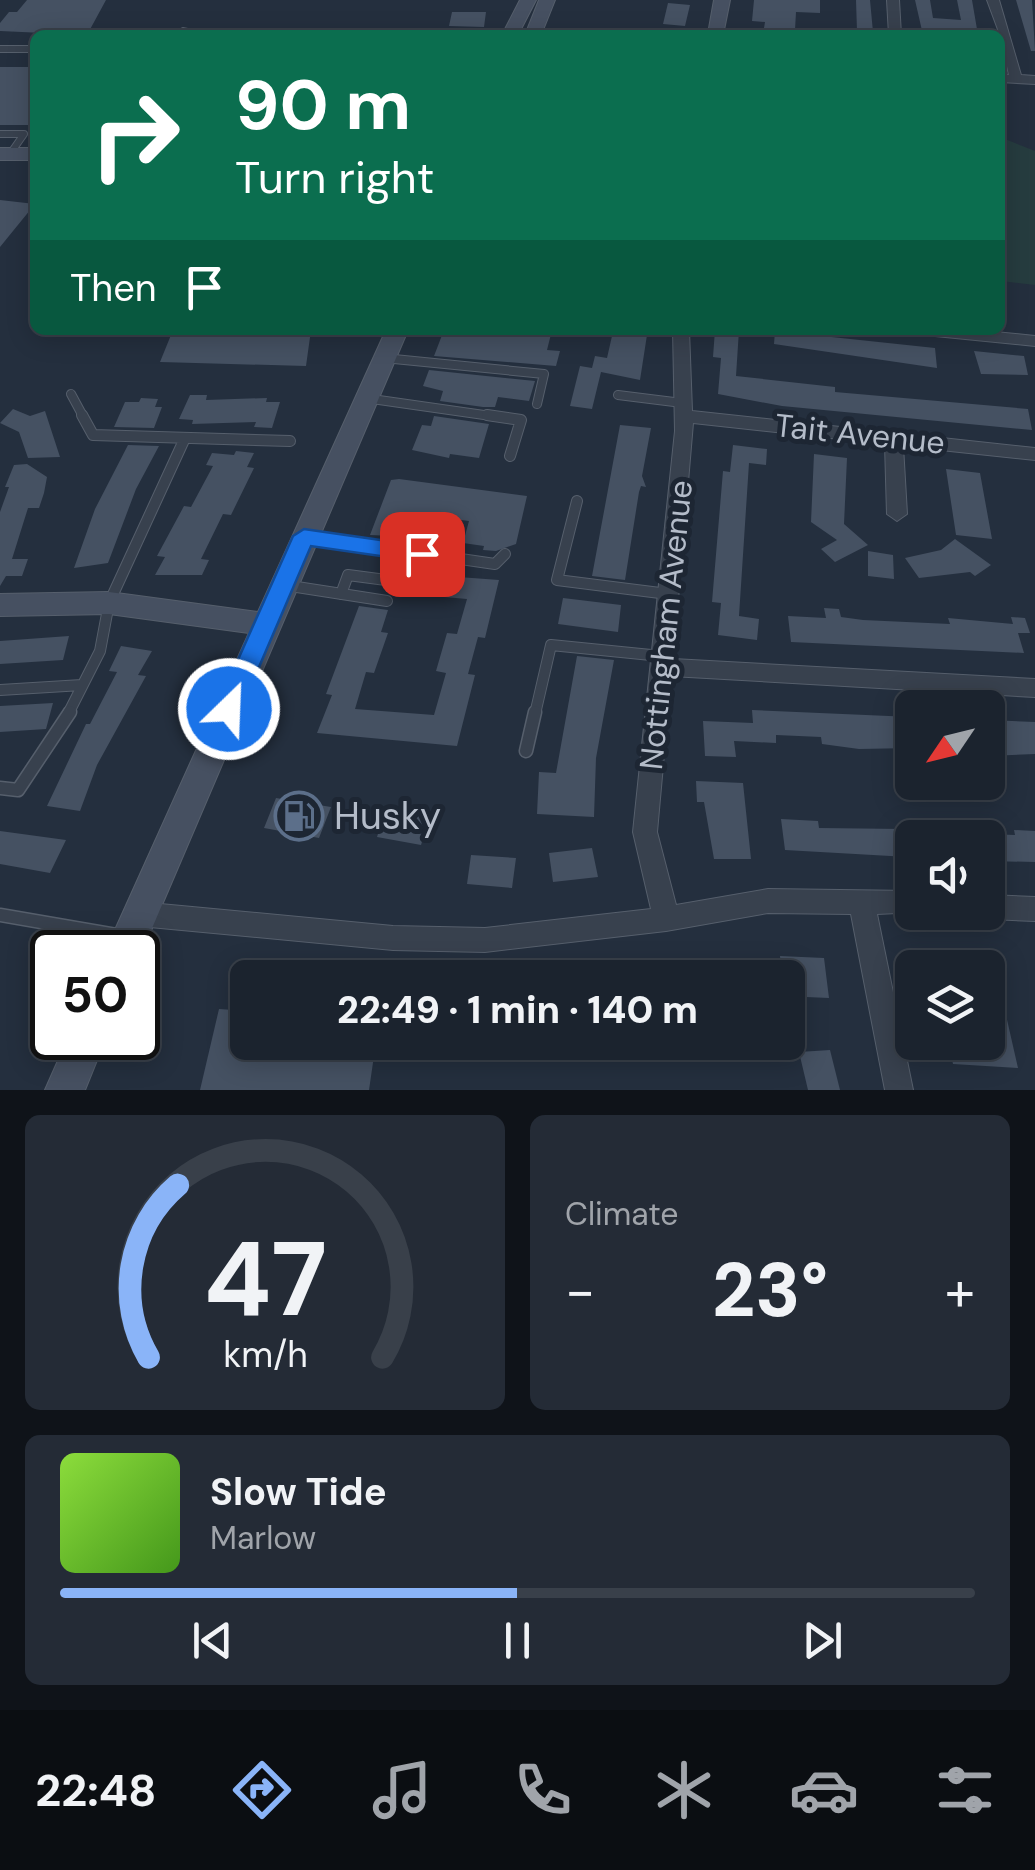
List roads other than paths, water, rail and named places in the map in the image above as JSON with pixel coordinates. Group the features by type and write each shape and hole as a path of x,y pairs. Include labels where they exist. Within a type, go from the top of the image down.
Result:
{"main road":[{"path":"513,30 528,0"},
{"path":"535,30 548,0"},
{"path":"717,30 722,0"},
{"path":"133,930 395,335"},
{"path":"0,604 110,603 266,624"},
{"path":"65,1090 78,1060"}],"street":[{"path":"893,0 896,30"},
{"path":"993,0 1002,30"},
{"path":"1005,41 1016,79"},
{"path":"1005,78 1035,80"},
{"name":"Nottingham Avenue","path":"666,919 645,832 670,594 683,409 681,335"},
{"path":"971,335 1035,342"},
{"name":"Tait Avenue","path":"683,409 1035,454"},
{"path":"894,438 897,514"},
{"path":"663,662 1035,688"},
{"path":"160,935 485,940 666,919 768,901 895,903"},
{"path":"862,905 899,1090"},
{"path":"1005,908 1035,909"}],"lane":[{"path":"0,49 30,49"},
{"path":"0,134 24,134 5,154"},
{"path":"384,358 544,374 537,404"},
{"path":"71,394 92,435 290,440"},
{"path":"618,395 683,409"},
{"path":"364,398 520,420 510,456"},
{"path":"0,788 18,790 69,714 110,626 110,603 186,438"},
{"path":"578,501 557,580 670,594"},
{"path":"422,554 432,534 444,531 450,538 444,557"},
{"path":"304,536 495,564 506,554"},
{"path":"342,594 348,576 386,580"},
{"path":"283,585 387,601"},
{"path":"526,751 551,645 663,662"},
{"path":"0,690 82,685"},
{"path":"0,916 97,930"}],"place":[{"name":"Husky","path":"299,816"}]}
